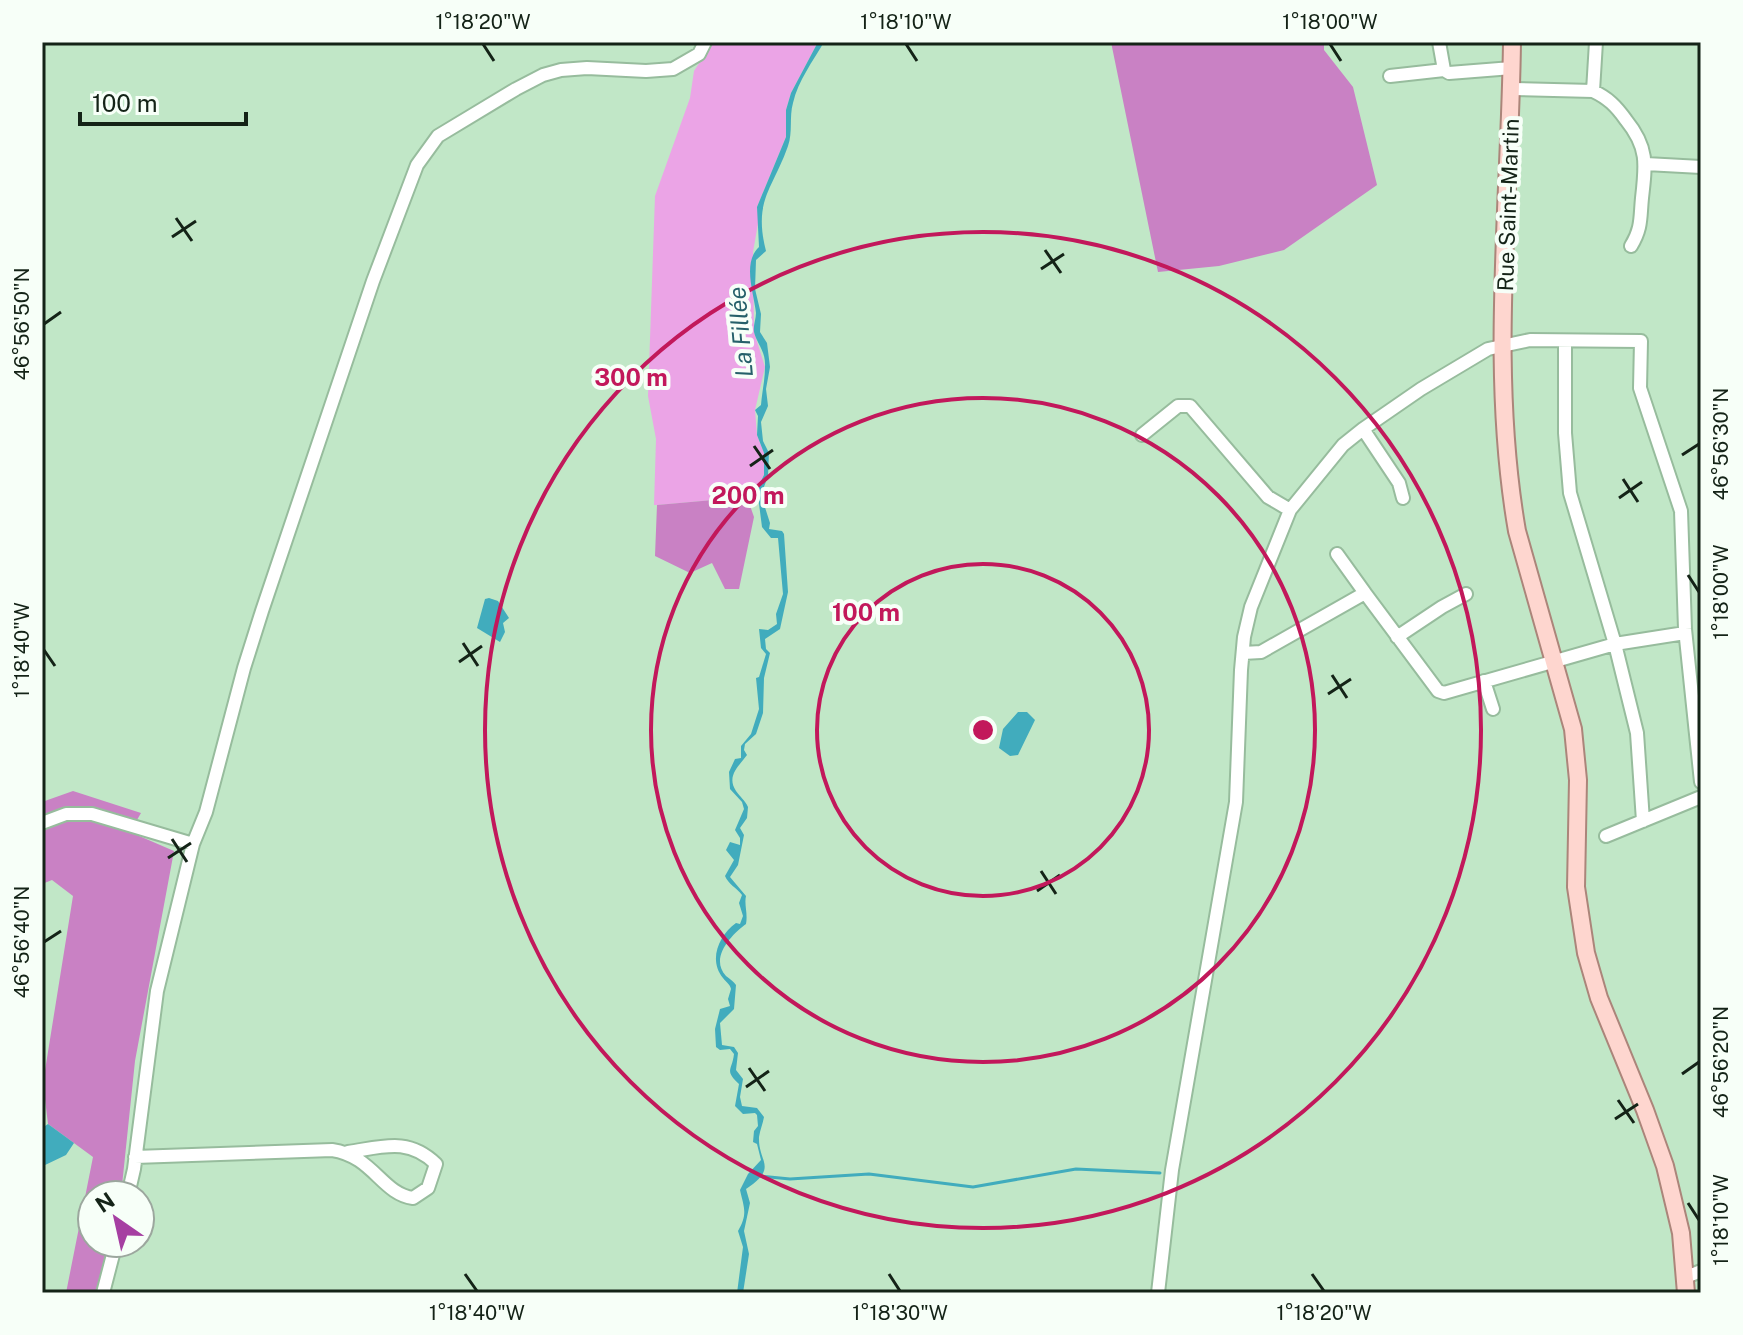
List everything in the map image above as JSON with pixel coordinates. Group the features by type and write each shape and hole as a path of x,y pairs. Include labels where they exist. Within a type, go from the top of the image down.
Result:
{"main road":[{"name":"Rue Saint-Martin","path":"1512,42 1502,344 1504,432 1511,498 1520,542 1573,729 1577,761 1576,887 1586,953 1599,998 1665,1166 1691,1280"}],"street":[{"path":"131,1179 157,991 193,844 206,812 244,668 408,183 428,146 461,121 543,75 574,69 673,69 699,54 705,42"},
{"path":"1439,42 1444,70"},
{"path":"1593,91 1596,42"},
{"path":"1390,76 1444,70 1449,73 1512,68"},
{"path":"1512,89 1593,91 1610,99 1633,128 1641,140 1646,164 1641,231 1631,246"},
{"path":"1646,164 1701,167"},
{"path":"1158,1293 1172,1170 1236,802 1243,653 1251,607 1290,510 1343,445 1434,381 1502,344 1530,340 1641,341 1640,388 1681,511 1685,633 1701,782"},
{"path":"1565,341 1565,433 1570,493 1615,644 1637,733 1643,821"},
{"path":"1142,435 1178,406 1190,406 1268,497 1290,510"},
{"path":"1363,429 1399,483 1403,498"},
{"path":"1337,554 1438,691 1444,693 1615,644 1685,633"},
{"path":"1243,653 1261,652 1365,593"},
{"path":"1397,637 1466,594"},
{"path":"1484,681 1493,709"},
{"path":"1606,836 1701,797"},
{"path":"42,823 66,814 92,814 193,844"},
{"path":"135,1157 348,1152 404,1145 426,1154 436,1164 428,1188 413,1198 397,1192 362,1160 348,1152"},
{"path":"103,1293 112,1259"}],"shaded area":[{"path":"713,42 818,42 791,93 786,110 786,137 757,207 759,218 753,252 754,332 765,367 755,410 757,435 764,453 764,475 757,489 747,497 654,505 656,439 648,396 655,196 690,98 694,71"},
{"path":"1111,42 1324,42 1324,50 1353,87 1377,185 1284,250 1219,266 1158,272"},
{"path":"747,497 754,517 739,589 725,589 712,563 690,573 655,556 657,505"},
{"path":"73,791 141,813 130,832 174,851 135,1061 123,1179 89,1179 93,1157 48,1124 43,1083 73,896 52,880 42,884 42,802"},
{"path":"76,1243 76,1259 113,1259 109,1293 66,1293"}],"water":[{"path":"818,42 824,42 795,95 788,146 766,196 762,219 766,251 756,260 755,289 761,314 760,332 767,343 770,367 766,389 768,406 761,422 763,441 769,453 768,476 761,495 769,529 784,534 788,592 780,629 765,639 766,649 770,653 764,678 763,713 756,734 745,744 747,755 732,781 748,807 747,818 740,828 744,835 738,865 730,877 746,896 746,924 729,940 721,954 721,969 736,985 734,1009 720,1023 722,1045 734,1047 738,1053 736,1070 743,1079 742,1106 757,1108 764,1117 759,1137 764,1170 756,1182 746,1189 750,1203 744,1231 749,1254 743,1293 737,1293 743,1247 738,1231 744,1211 740,1190 748,1174 761,1160 757,1144 753,1142 758,1126 757,1115 743,1114 735,1106 739,1084 730,1073 734,1054 730,1049 720,1050 716,1047 715,1029 720,1009 730,1006 728,999 731,989 719,971 716,956 720,941 730,928 736,923 740,924 743,916 739,903 742,895 725,876 734,860 726,850 730,842 740,845 735,830 744,809 730,789 729,772 735,759 741,758 741,746 751,734 759,709 756,678 766,654 761,648 759,629 768,630 777,624 776,614 783,594 778,538 771,538 762,527 757,489 764,475 764,453 757,435 758,416 755,410 761,405 765,361 754,332 756,313 750,270 759,247 757,207 786,137 786,110 791,93"},
{"path":"485,599 498,601 509,618 503,623 505,632 500,642 477,628"},
{"path":"1018,712 1027,712 1035,720 1018,755 1010,756 999,748 1003,729"},
{"path":"48,1124 74,1143 66,1155 43,1166 42,1128"}],"waterway":[{"path":"759,1176 790,1179 869,1174 973,1187 1076,1169 1160,1173"}],"water label":[{"name":"La Fillée","path":"741,332"}]}
